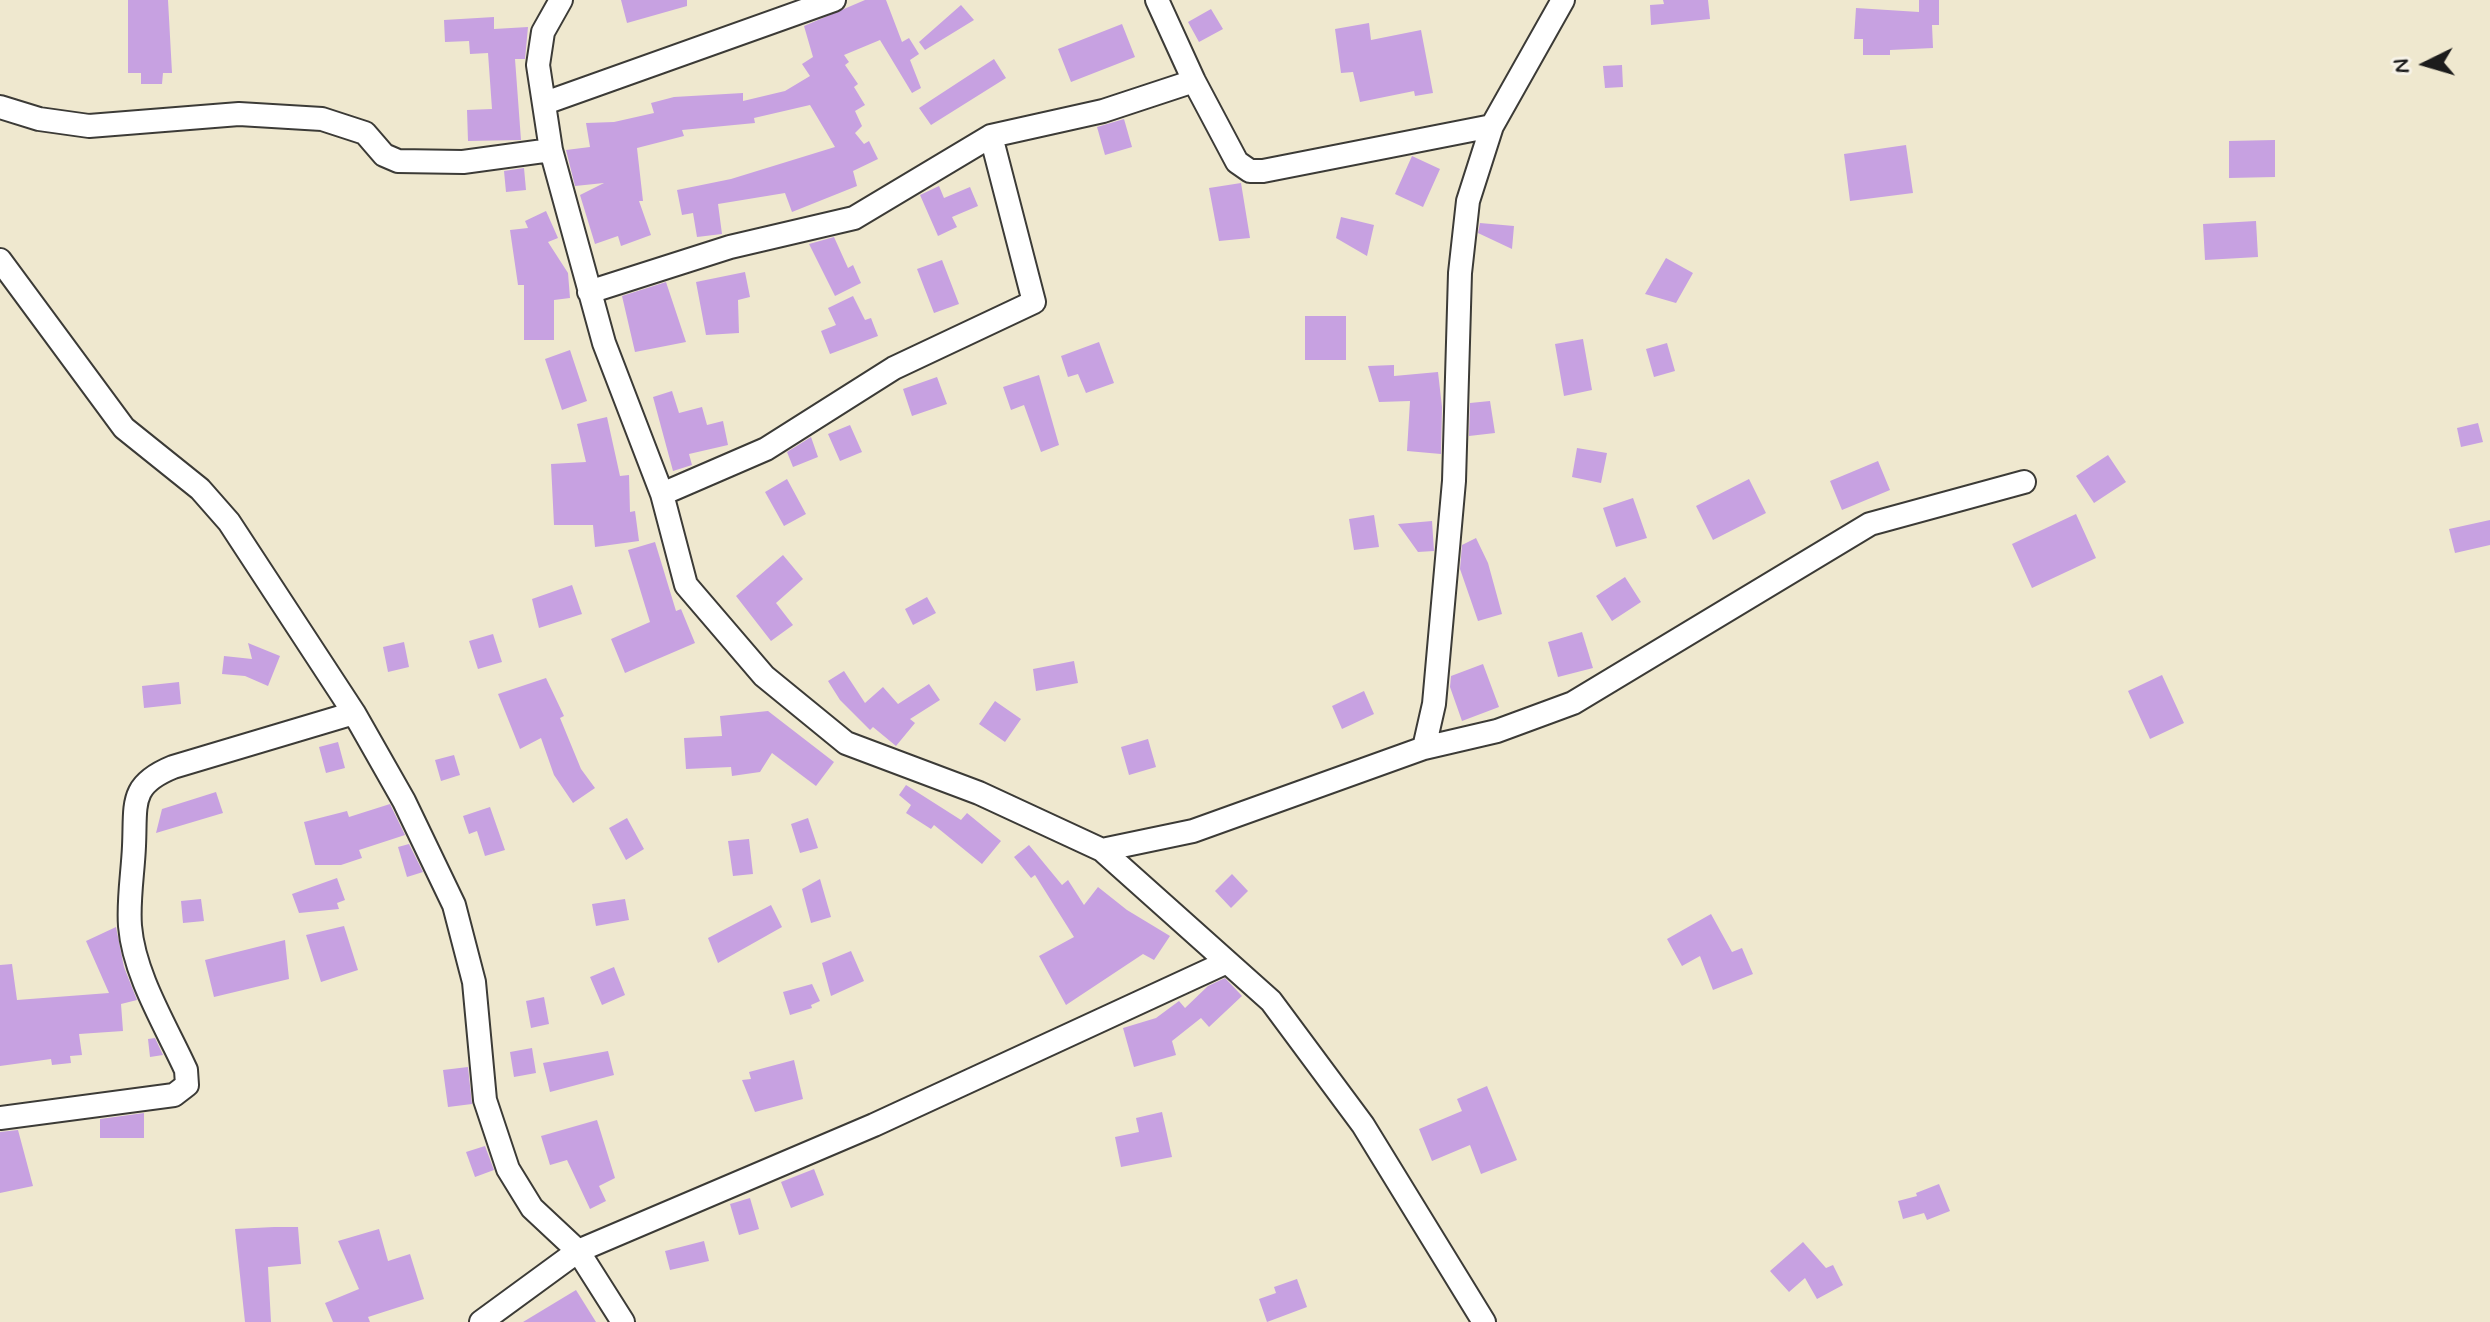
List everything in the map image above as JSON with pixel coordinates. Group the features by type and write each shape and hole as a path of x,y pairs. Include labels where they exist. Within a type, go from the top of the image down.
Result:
{"street":[{"path":"561,0 543,32 538,65 551,150 604,343 662,494 686,585 764,676 846,743 979,793 1102,850 1271,1001 1363,1125 1484,1322"},
{"path":"545,103 834,0"},
{"path":"1157,0 1194,81 1237,162 1250,171 1492,126"},
{"path":"1424,748 1434,704 1454,481 1463,244 1468,201 1492,126 1563,0"},
{"path":"589,292 730,247 854,218 991,136 1103,111 1194,81"},
{"path":"0,107 39,119 89,126 239,114 322,119 365,133 384,155 398,161 463,162 551,150"},
{"path":"662,494 766,449 894,368 1034,302 991,136"},
{"path":"0,260 124,428 200,489 229,522 354,713 404,801 454,905 474,982 485,1100 508,1169 532,1208 578,1251 623,1322"},
{"path":"1102,850 1193,831 1424,748 1497,731 1573,703 1870,524 2024,482"},
{"path":"0,1118 174,1095 187,1085 186,1070 144,976 130,928 136,808 141,787 149,777 173,767 354,713"},
{"path":"481,1322 578,1251 874,1125 1227,962"}],"building":[{"path":"128,0 168,0 172,73 163,73 162,84 141,84 141,73 128,73"},
{"path":"621,0 687,0 687,6 627,23"},
{"path":"865,0 886,0 902,42 909,38 919,54 910,60 921,88 912,93 880,40 844,55 849,62 845,65 858,84 854,87 865,105 855,111 862,126 855,133 864,144 869,141 878,159 853,171 857,186 792,212 785,193 718,204 722,234 697,237 693,213 682,215 677,190 731,179 835,147 810,105 754,118 755,123 682,130 684,136 637,148 643,201 639,201 651,235 621,246 618,236 595,244 580,195 604,183 575,186 566,150 590,147 586,123 614,122 654,113 651,103 674,97 743,93 743,101 785,91 810,76 802,64 813,57 804,26"},
{"path":"1663,0 1708,0 1710,19 1651,25 1650,5 1664,4"},
{"path":"1919,0 1939,0 1939,25 1932,25 1933,48 1890,50 1890,55 1863,55 1863,39 1854,39 1856,8 1919,12"},
{"path":"961,5 974,20 925,50 919,42"},
{"path":"1211,9 1223,29 1199,42 1188,22"},
{"path":"494,17 494,29 528,27 525,59 515,59 521,140 468,141 467,110 492,109 488,53 470,54 469,41 445,42 444,20"},
{"path":"1369,23 1371,40 1421,30 1433,93 1415,96 1414,91 1360,102 1353,72 1341,73 1335,29"},
{"path":"1122,24 1135,57 1071,82 1058,49"},
{"path":"994,59 1006,78 931,125 919,108"},
{"path":"1622,65 1623,87 1605,88 1603,66"},
{"path":"1124,119 1132,147 1105,155 1097,127"},
{"path":"2275,140 2275,177 2229,178 2229,141"},
{"path":"1906,145 1913,193 1850,201 1844,154"},
{"path":"1412,156 1440,169 1423,207 1395,194"},
{"path":"524,168 526,190 506,192 504,171"},
{"path":"1241,183 1250,238 1219,241 1209,188"},
{"path":"939,186 944,198 970,187 978,206 952,217 957,227 938,236 920,195"},
{"path":"546,211 558,238 548,242 568,273 570,298 554,300 554,340 524,340 524,285 518,285 510,230 528,228 525,221"},
{"path":"1341,217 1374,225 1367,256 1336,238"},
{"path":"2256,221 2258,257 2205,260 2203,224"},
{"path":"1480,223 1514,226 1512,249 1478,233"},
{"path":"834,237 848,268 853,265 861,283 835,296 809,244"},
{"path":"1666,258 1693,273 1676,303 1645,294"},
{"path":"942,260 959,304 934,313 917,269"},
{"path":"745,272 750,297 738,300 739,333 706,335 696,282"},
{"path":"666,282 686,342 635,352 622,296"},
{"path":"853,296 865,320 871,318 878,336 830,354 821,331 836,325 828,308"},
{"path":"1305,316 1346,316 1346,360 1305,360"},
{"path":"1583,339 1592,390 1564,396 1555,344"},
{"path":"1099,342 1114,383 1086,393 1078,374 1068,377 1061,356"},
{"path":"1667,343 1675,371 1654,377 1646,349"},
{"path":"570,350 587,401 562,410 545,359"},
{"path":"1394,365 1394,376 1438,372 1442,407 1441,454 1407,451 1410,401 1379,402 1368,366"},
{"path":"1039,375 1059,445 1041,452 1024,405 1011,410 1003,387"},
{"path":"937,377 947,404 912,416 903,389"},
{"path":"672,391 679,413 702,407 707,425 723,421 728,445 689,454 692,465 673,471 653,397"},
{"path":"1490,401 1495,433 1469,436 1470,403"},
{"path":"607,417 620,476 629,475 630,512 635,511 639,541 595,547 593,525 554,525 551,464 586,462 577,424"},
{"path":"2478,423 2483,442 2461,447 2457,428"},
{"path":"850,425 862,452 840,461 828,434"},
{"path":"811,437 818,457 793,467 787,452"},
{"path":"1577,448 1607,453 1601,483 1572,477"},
{"path":"2108,455 2126,482 2094,503 2076,476"},
{"path":"1878,461 1890,490 1842,510 1830,481"},
{"path":"787,479 806,514 784,526 765,492"},
{"path":"1749,479 1766,513 1713,540 1696,506"},
{"path":"1633,498 1647,538 1616,547 1603,508"},
{"path":"2076,514 2096,558 2032,588 2012,544"},
{"path":"1374,515 1379,547 1354,550 1349,519"},
{"path":"2490,520 2490,545 2455,553 2449,529"},
{"path":"1432,521 1434,551 1418,552 1398,524"},
{"path":"1476,538 1488,563 1502,614 1478,621 1460,569 1462,545"},
{"path":"655,542 676,611 681,609 695,643 625,673 611,639 650,622 628,550"},
{"path":"783,555 803,579 776,603 793,625 771,641 736,596"},
{"path":"1625,577 1641,602 1612,621 1596,596"},
{"path":"572,585 582,614 539,628 532,599"},
{"path":"927,597 936,613 913,625 905,609"},
{"path":"1582,632 1593,668 1558,677 1548,642"},
{"path":"493,634 502,662 478,669 469,641"},
{"path":"404,642 409,667 388,672 383,647"},
{"path":"248,643 280,656 268,686 245,676 222,674 224,656 252,659"},
{"path":"1074,661 1078,683 1036,691 1033,669"},
{"path":"1483,664 1499,707 1462,721 1450,687 1451,676"},
{"path":"844,671 865,703 883,687 898,704 929,684 940,700 910,719 915,723 896,746 873,727 870,730 840,700 828,681"},
{"path":"2162,675 2184,723 2150,739 2128,691"},
{"path":"546,678 564,716 560,718 581,769 595,788 573,803 554,775 541,738 520,749 498,694"},
{"path":"179,682 181,704 144,708 142,686"},
{"path":"1364,691 1374,714 1342,729 1332,706"},
{"path":"995,701 1021,719 1005,742 979,724"},
{"path":"768,711 834,762 816,786 772,753 760,772 732,776 731,767 686,769 684,738 722,736 720,716"},
{"path":"1148,739 1156,767 1129,775 1121,747"},
{"path":"338,742 345,768 326,773 319,747"},
{"path":"454,755 460,775 441,781 435,760"},
{"path":"906,785 961,820 967,813 1001,841 982,864 934,825 931,829 906,813 911,805 899,795"},
{"path":"216,792 223,813 156,833 162,809"},
{"path":"390,804 405,835 359,850 362,858 341,865 315,865 304,822 347,811 349,817"},
{"path":"490,807 505,850 485,856 477,831 469,834 463,816"},
{"path":"627,818 644,849 626,860 609,828"},
{"path":"808,818 818,848 800,853 791,824"},
{"path":"749,839 753,874 733,876 728,841"},
{"path":"409,844 423,872 407,877 398,847"},
{"path":"1029,845 1062,885 1068,880 1084,905 1098,887 1127,910 1170,936 1154,960 1143,954 1066,1005 1039,956 1074,937 1035,875 1031,878 1014,857"},
{"path":"1232,874 1248,891 1231,908 1215,891"},
{"path":"337,878 345,900 337,903 339,909 299,913 292,894"},
{"path":"820,879 831,917 811,923 802,889"},
{"path":"201,899 204,921 183,923 181,901"},
{"path":"625,899 629,920 596,926 592,904"},
{"path":"771,905 782,927 718,963 708,938"},
{"path":"1711,914 1732,952 1742,948 1753,974 1713,990 1700,956 1682,966 1667,939"},
{"path":"344,926 358,970 321,982 306,935"},
{"path":"116,927 124,967 137,1000 121,1004 123,1031 79,1034 82,1055 70,1056 71,1063 52,1065 51,1059 0,1066 0,965 12,964 17,1000 109,993 86,941"},
{"path":"285,940 289,979 214,997 205,960"},
{"path":"851,951 864,981 831,996 822,963"},
{"path":"614,967 625,995 602,1005 590,977"},
{"path":"1225,978 1242,996 1209,1027 1201,1018 1172,1041 1176,1055 1134,1067 1123,1028 1156,1018 1179,1001 1185,1008 1208,986"},
{"path":"812,984 820,1001 811,1005 812,1008 790,1015 783,992"},
{"path":"544,997 549,1024 531,1028 526,1001"},
{"path":"155,1038 163,1055 150,1057 148,1039"},
{"path":"532,1048 536,1073 514,1077 510,1052"},
{"path":"608,1051 614,1075 550,1092 543,1063"},
{"path":"794,1060 803,1099 755,1112 742,1080 751,1079 749,1072"},
{"path":"468,1067 472,1104 448,1107 443,1070"},
{"path":"1487,1086 1517,1160 1481,1174 1470,1145 1432,1161 1419,1129 1462,1111 1457,1099"},
{"path":"1162,1112 1172,1157 1121,1167 1115,1137 1139,1132 1136,1118"},
{"path":"144,1113 144,1138 100,1138 100,1119"},
{"path":"597,1120 615,1178 599,1186 606,1201 590,1209 567,1160 550,1165 541,1136"},
{"path":"18,1130 33,1186 0,1193 0,1132"},
{"path":"485,1146 494,1170 475,1177 466,1152"},
{"path":"814,1169 824,1195 791,1208 781,1182"},
{"path":"1939,1184 1950,1211 1927,1220 1924,1213 1903,1219 1898,1201 1917,1196 1916,1193"},
{"path":"750,1198 759,1229 739,1235 730,1204"},
{"path":"298,1227 301,1264 268,1267 271,1322 245,1322 235,1229"},
{"path":"379,1229 388,1261 410,1254 424,1299 368,1317 370,1322 333,1322 325,1303 359,1289 338,1241"},
{"path":"704,1241 709,1261 670,1270 665,1251"},
{"path":"1803,1242 1826,1268 1833,1265 1843,1285 1817,1299 1805,1278 1789,1292 1770,1271"},
{"path":"1297,1279 1307,1307 1267,1322 1259,1299 1276,1293 1274,1287"},
{"path":"576,1290 596,1322 523,1322"}]}
